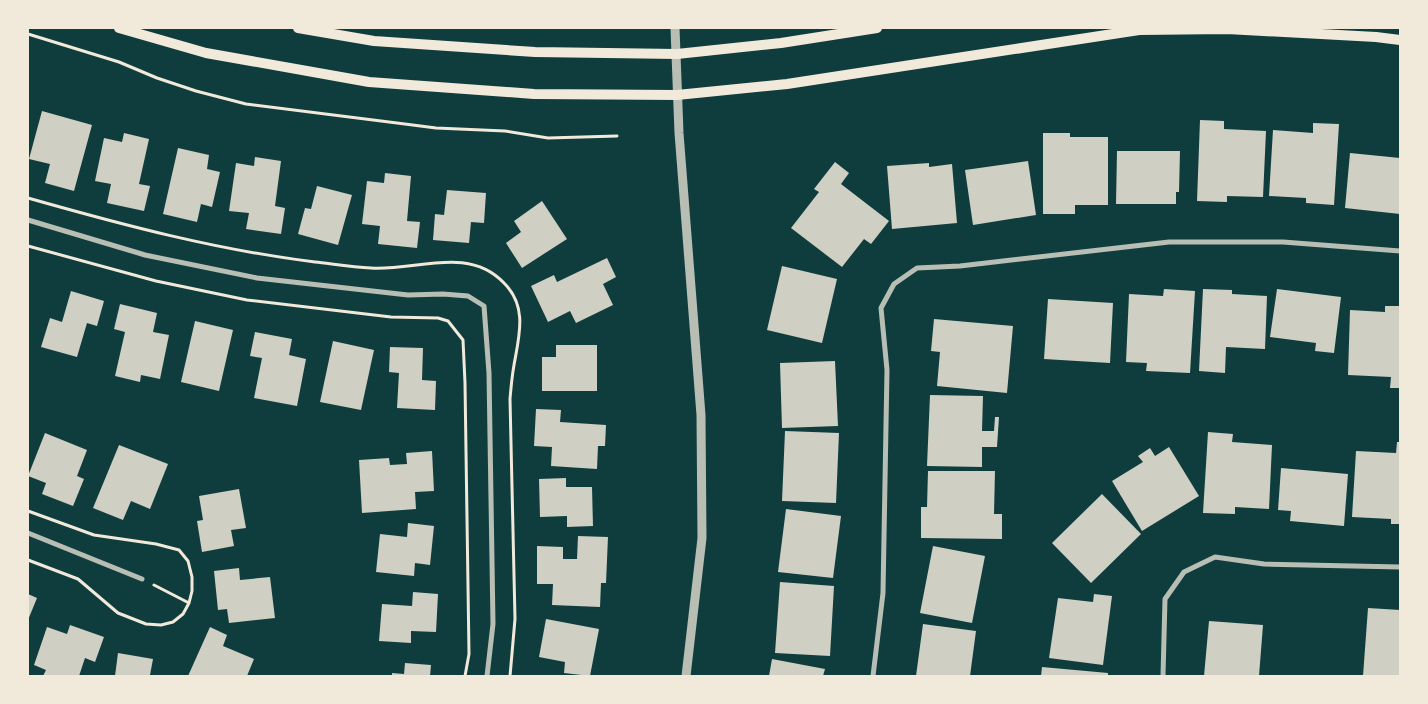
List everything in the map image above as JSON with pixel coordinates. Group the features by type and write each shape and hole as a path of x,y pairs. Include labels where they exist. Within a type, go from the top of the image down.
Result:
{"main road":[{"path":"119,28 206,53 369,82 534,94 677,95 786,84 1139,30 1227,29 1400,40"},
{"path":"298,28 374,41 526,52 677,54 782,43 877,28"}],"street":[{"path":"675,28 677,95 702,415 702,538 686,676"},
{"path":"28,220 145,255 258,278 408,295 443,294 468,296 484,306 489,373 493,624 487,676"},
{"path":"873,676 883,593 886,370 882,308 894,284 917,268 960,266 1169,242 1283,242 1400,252"},
{"path":"28,533 142,579"},
{"path":"1163,676 1165,599 1184,572 1215,557 1264,564 1400,567"}],"path":[{"path":"28,34 119,62 157,78 188,88 246,104 407,124 504,131 548,138 617,136"},
{"path":"28,198 165,235 265,255 371,268 402,268 442,262 465,262 481,266 505,283 520,311 521,326 510,398 515,619 510,676"},
{"path":"28,246 156,281 247,300 391,318 438,318 448,321 463,340 465,374 469,654 466,676"},
{"path":"142,579 189,604"}],"building":[{"path":"42,111 92,125 74,191 45,183 50,164 29,159"},
{"path":"1200,120 1224,121 1224,129 1266,131 1263,197 1227,196 1227,202 1197,201"},
{"path":"1313,123 1339,124 1334,205 1306,203 1306,198 1269,196 1273,130 1313,133"},
{"path":"124,133 149,139 139,184 150,186 144,211 107,203 111,184 95,181 104,138 122,142"},
{"path":"1043,133 1070,133 1070,137 1108,137 1108,205 1075,205 1075,214 1043,214"},
{"path":"178,148 209,155 207,169 220,172 212,207 201,204 197,222 163,214"},
{"path":"1117,151 1180,151 1179,192 1176,192 1176,204 1116,204"},
{"path":"1350,153 1400,158 1400,214 1345,208"},
{"path":"255,157 281,161 275,206 285,208 281,234 246,229 249,213 229,211 236,163 254,166"},
{"path":"1028,161 1036,215 973,225 965,170"},
{"path":"835,162 849,173 841,184 889,221 871,244 864,239 842,267 791,228 819,192 814,189"},
{"path":"929,163 929,167 952,164 957,223 892,229 887,166"},
{"path":"385,173 411,176 407,221 420,222 417,248 378,244 380,226 362,224 367,181 384,183"},
{"path":"317,186 352,195 338,245 298,234 305,208 311,209"},
{"path":"447,190 486,193 484,223 471,222 469,243 433,240 435,214 444,215"},
{"path":"542,201 567,239 522,268 506,243 521,232 514,221"},
{"path":"607,258 616,277 603,284 613,305 576,323 570,311 548,322 531,286 554,275 557,282"},
{"path":"782,266 837,279 822,343 767,330"},
{"path":"1164,289 1195,291 1190,373 1146,371 1147,363 1126,362 1129,294 1163,296"},
{"path":"1203,289 1232,290 1232,294 1267,296 1265,349 1226,347 1225,373 1199,371"},
{"path":"1277,289 1341,297 1334,353 1315,351 1316,343 1270,337"},
{"path":"71,291 104,301 97,326 87,323 77,357 41,347 50,318 62,322"},
{"path":"1048,299 1113,303 1110,363 1044,359"},
{"path":"120,304 157,313 153,332 169,335 160,379 141,375 140,382 115,376 125,332 114,329"},
{"path":"1385,306 1400,306 1400,388 1390,388 1391,377 1348,375 1350,310 1385,312"},
{"path":"934,319 1013,326 1007,393 937,386 940,352 931,351"},
{"path":"195,321 233,330 219,391 181,382"},
{"path":"255,332 292,339 289,355 306,359 297,406 254,398 262,358 250,356"},
{"path":"333,341 374,350 361,410 320,402"},
{"path":"556,345 597,345 597,391 542,391 542,357 556,357"},
{"path":"390,347 423,348 422,380 436,381 435,410 397,408 399,373 389,372"},
{"path":"835,361 838,426 782,428 780,363"},
{"path":"930,395 983,396 982,431 994,431 995,417 999,417 997,447 982,447 982,467 927,466"},
{"path":"536,409 561,410 560,422 606,425 605,446 598,446 597,469 551,466 552,447 534,446"},
{"path":"785,431 839,433 836,503 782,501"},
{"path":"1208,432 1233,434 1232,442 1272,445 1269,509 1235,507 1235,514 1203,513"},
{"path":"45,433 87,450 77,476 84,479 73,506 42,494 46,483 28,476"},
{"path":"1397,442 1400,442 1400,524 1391,524 1391,519 1352,517 1356,451 1396,453"},
{"path":"119,445 168,464 150,509 131,501 123,520 93,508"},
{"path":"1169,447 1199,496 1142,531 1112,481 1143,462 1138,456 1150,448 1155,456"},
{"path":"432,451 434,491 415,492 416,509 362,513 359,460 389,458 390,465 407,464 406,453"},
{"path":"1281,468 1348,474 1344,526 1290,521 1291,511 1278,510"},
{"path":"928,471 995,471 994,514 1002,514 1002,539 921,538 921,507 927,507"},
{"path":"566,478 566,487 592,487 593,526 567,527 567,516 540,517 539,479"},
{"path":"239,489 246,528 231,530 234,546 202,552 197,521 203,520 199,496"},
{"path":"1102,494 1141,534 1091,583 1052,543"},
{"path":"786,509 841,516 833,578 778,572"},
{"path":"408,523 434,526 430,565 415,563 414,576 376,572 380,534 407,537"},
{"path":"578,536 608,537 606,583 601,583 600,607 552,605 553,584 537,584 537,546 563,547 563,559 577,559"},
{"path":"933,546 985,556 972,623 920,613"},
{"path":"239,568 240,580 270,577 275,618 229,623 227,609 218,610 214,571"},
{"path":"780,582 834,586 830,656 775,653"},
{"path":"413,592 438,594 436,632 411,631 411,643 379,641 382,604 412,606"},
{"path":"28,594 37,598 28,620"},
{"path":"1094,594 1112,596 1103,665 1049,658 1058,598 1093,602"},
{"path":"1368,608 1400,610 1400,676 1363,676"},
{"path":"546,619 599,629 590,676 564,673 565,662 539,657"},
{"path":"1209,621 1263,625 1259,676 1204,676"},
{"path":"923,624 976,631 970,676 916,676"},
{"path":"70,625 104,637 95,662 85,658 79,676 43,676 46,670 34,665 47,627 67,634"},
{"path":"210,627 227,635 223,646 254,659 247,676 188,676"},
{"path":"118,653 153,659 150,675 156,676 115,676"},
{"path":"772,659 825,669 823,676 769,676"},
{"path":"405,663 431,665 430,676 392,676 392,673 404,674"},
{"path":"1042,667 1108,673 1108,676 1041,676"}]}
